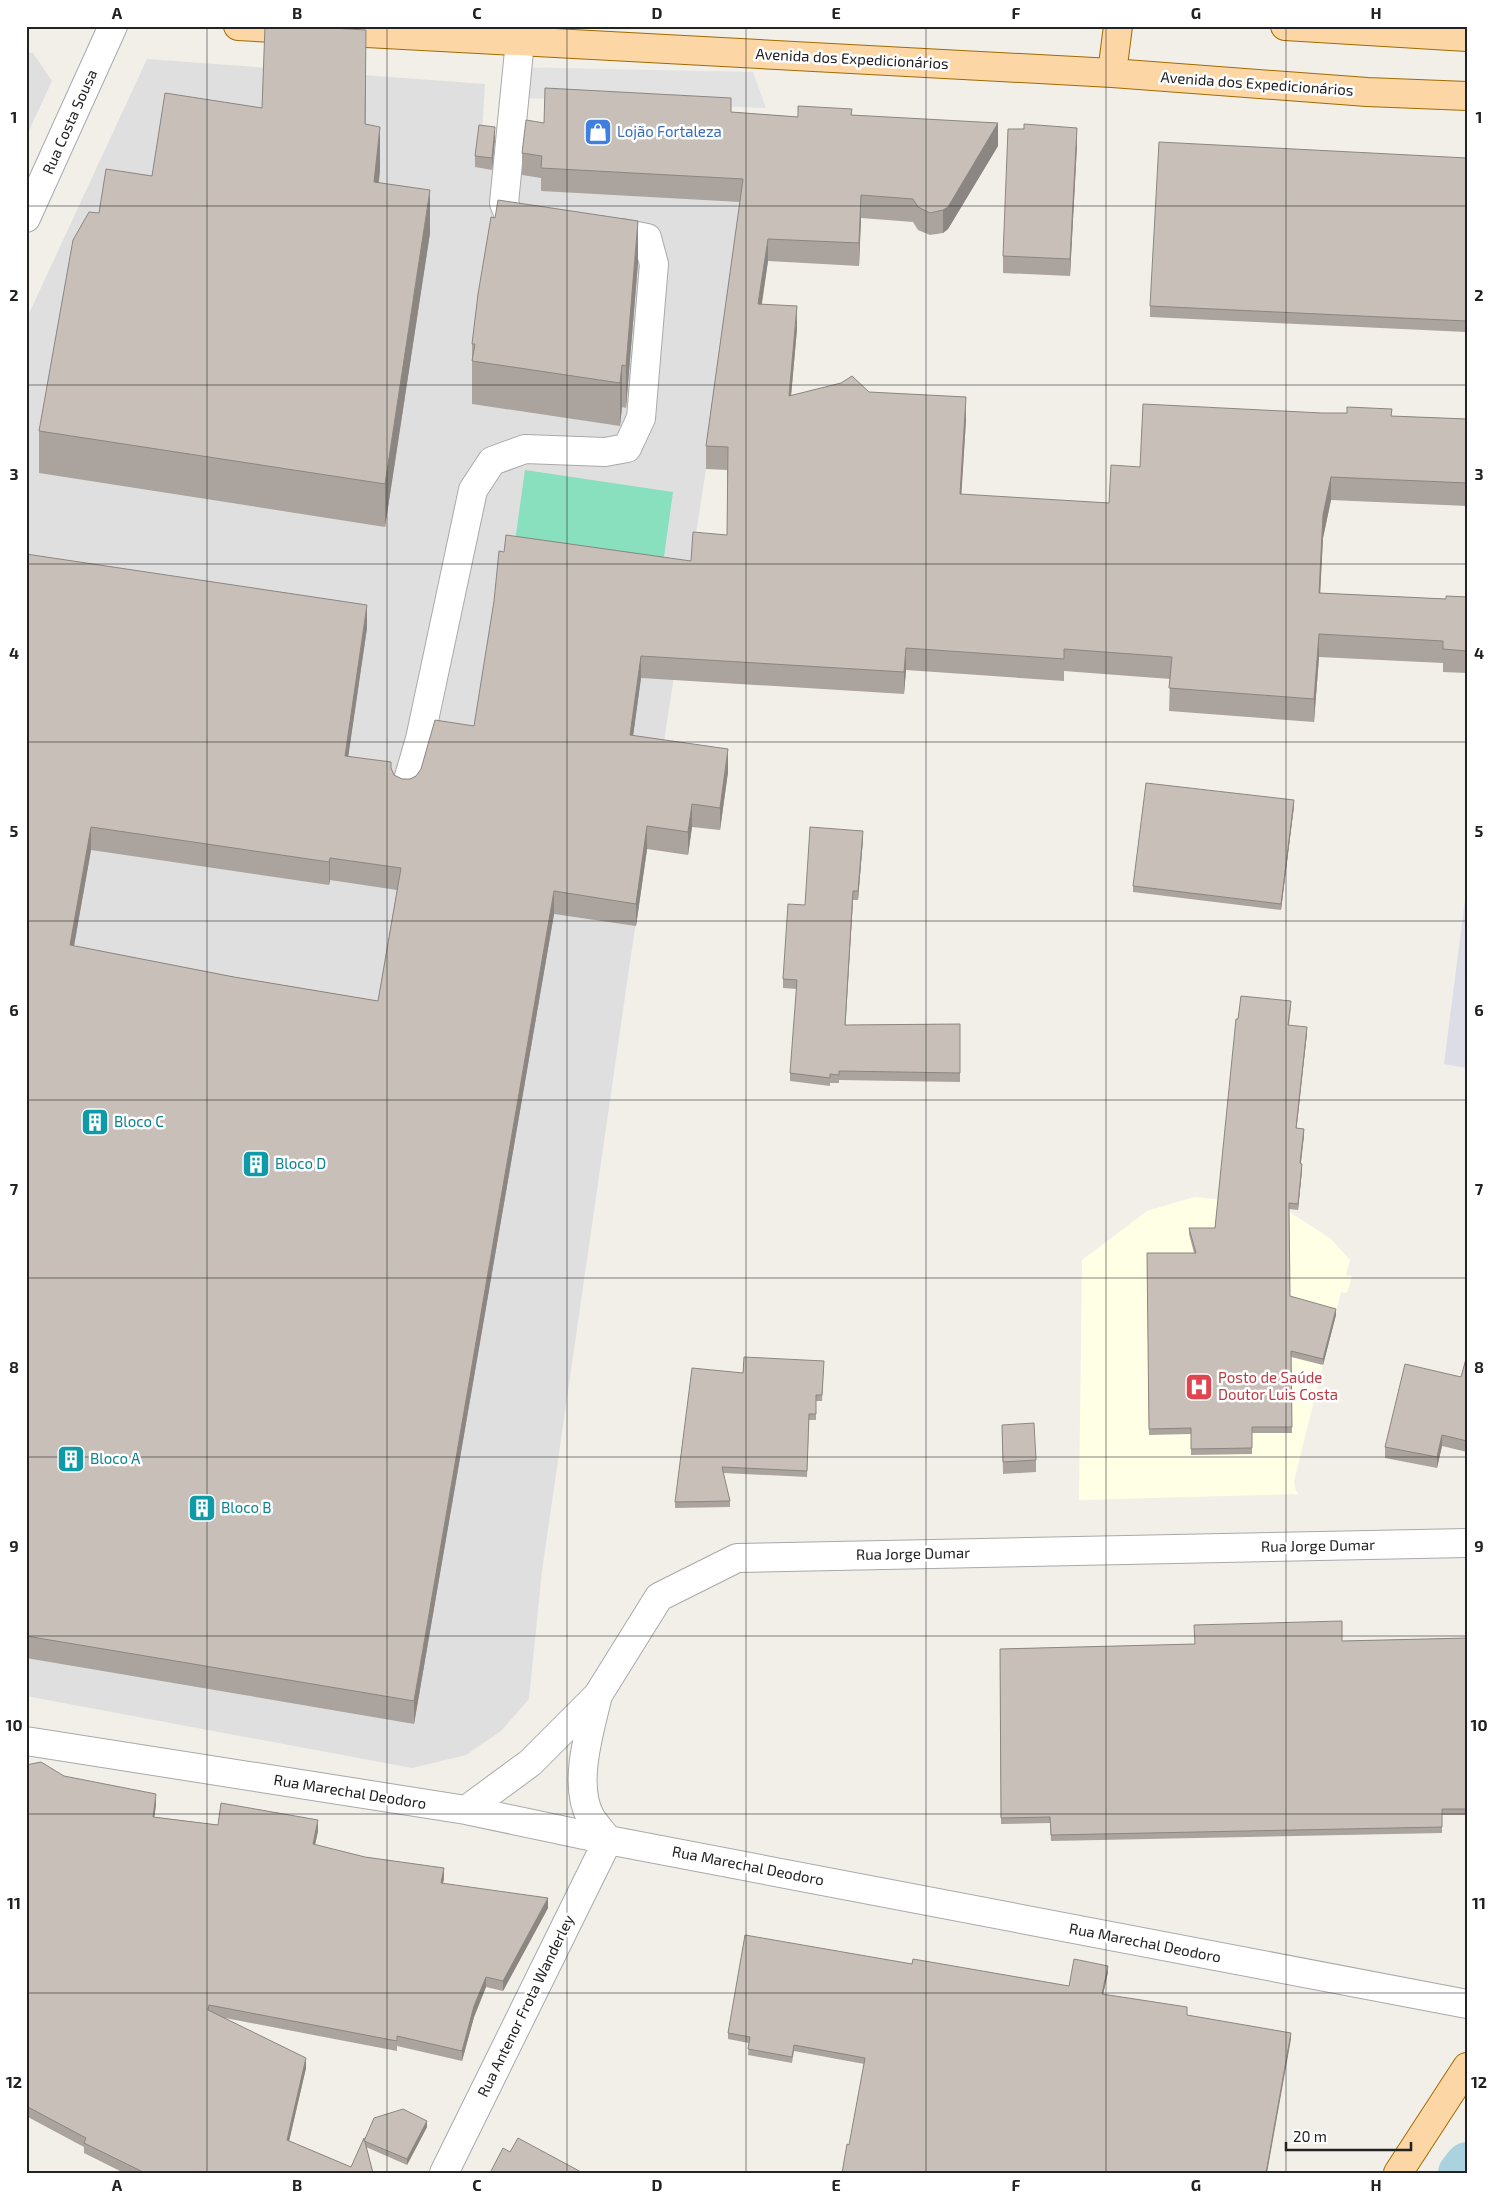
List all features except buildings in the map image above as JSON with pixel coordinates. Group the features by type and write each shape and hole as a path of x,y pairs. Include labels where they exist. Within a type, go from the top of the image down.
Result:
{"main road":[{"name":"Avenida dos Expedicionários","path":"238,26 1112,73 1367,92 1467,96"},
{"path":"1112,73 1118,26"},
{"path":"1285,26 1467,37"},
{"path":"1398,2173 1467,2067"}],"street":[{"name":"Rua Costa Sousa","path":"26,218 113,26"},
{"path":"520,42 504,203 512,223 548,234"},
{"path":"406,787 420,739 473,490 492,461 525,449 605,452 627,448 641,418 654,264 647,238 621,233 576,233"},
{"name":"Rua Jorge Dumar","path":"466,1810 530,1763 598,1695 659,1597 737,1558 1467,1543"},
{"path":"598,1695 586,1748 582,1786 585,1803 591,1818 608,1840"},
{"name":"Rua Marechal Deodoro","path":"26,1741 466,1810 608,1840 1467,2004"},
{"name":"Rua Antenor Frota Wanderley","path":"444,2173 608,1840"}],"shaded area":[{"path":"26,52 33,53 52,81 26,137"},
{"path":"147,59 485,84 482,133 554,123 764,131 706,469 631,955 542,1571 529,1699 501,1731 466,1755 412,1768 26,1696 26,320"},
{"path":"507,67 753,72 766,108 503,97"},
{"path":"1467,884 1467,1068 1444,1064"},
{"name":"Posto de Saúde Doutor Luis Costa","path":"1194,1197 1279,1205 1331,1239 1350,1260 1346,1275 1352,1276 1347,1293 1341,1292 1294,1481 1298,1494 1079,1500 1082,1260 1147,1211"}],"green space":[{"path":"525,470 673,492 662,571 514,548"}],"waterway":[{"path":"1460,2173 1467,2164"}],"place":[{"name":"Lojão Fortaleza","path":"598,132"},
{"name":"Bloco C","path":"95,1122"},
{"name":"Bloco D","path":"256,1164"},
{"name":"Posto de Saúde Doutor Luis Costa","path":"1199,1387"},
{"name":"Bloco A","path":"71,1459"},
{"name":"Bloco B","path":"202,1508"}]}
